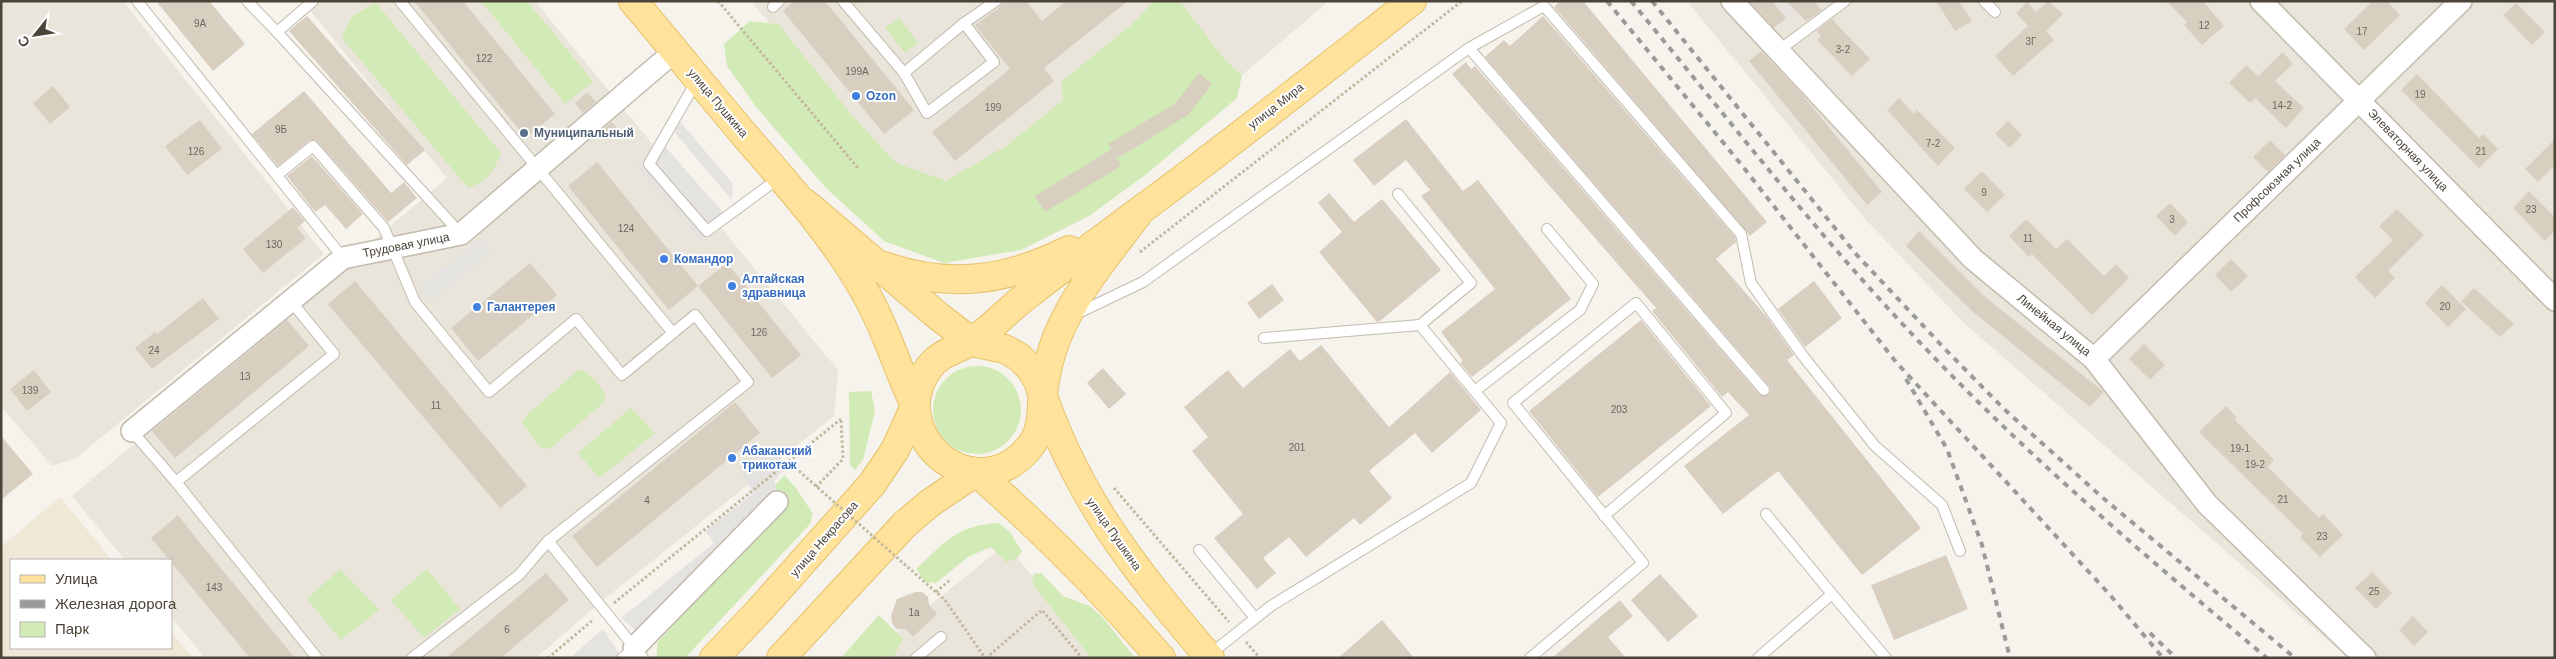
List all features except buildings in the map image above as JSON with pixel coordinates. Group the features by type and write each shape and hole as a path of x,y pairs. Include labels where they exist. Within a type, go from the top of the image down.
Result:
{"main road":[{"name":"улица Пушкина","path":"633,1 805,202"},
{"name":"улица Мира","path":"1140,211 1412,1"},
{"path":"805,202 870,300 886,332 902,378 915,406 918,425 926,443 939,458 956,468 976,472 995,470 1013,462 1027,450 1038,434 1043,415 1042,396 1052,353 1066,318 1077,298 1140,211"},
{"path":"805,202 873,262 972,342 1006,349 1019,357 1034,374 1042,396"},
{"path":"873,262 906,274 941,279 969,280 993,276 1046,261 1140,211"},
{"path":"915,406 921,383 933,363 946,353 972,342 1065,265 1140,211"},
{"name":"улица Пушкина","path":"1042,396 1072,469 1103,522 1209,656"},
{"name":"улица Некрасова","path":"714,658 777,591 872,484 895,450 915,406"},
{"path":"781,658 905,524 930,503 976,472"},
{"path":"976,472 1075,562 1161,658"}],"street":[{"name":"Линейная улица","path":"1732,1 1972,259 2094,359 2207,504 2365,658"},
{"name":"Элеваторная улица","path":"2261,1 2555,300"},
{"name":"Профсоюзная улица","path":"2094,359 2461,1"},
{"name":"Трудовая улица","path":"132,430 343,258 461,234 675,51"},
{"path":"633,654 777,502"}],"lane":[{"path":"137,1 343,258"},
{"path":"247,1 461,234"},
{"path":"277,32 313,1"},
{"path":"400,1 674,333"},
{"path":"843,1 904,73 927,113 994,62 964,23"},
{"path":"904,73 964,23 996,1"},
{"path":"1778,51 1845,1"},
{"path":"1984,1 1995,12"},
{"path":"1066,318 1143,282 1469,48 1544,6 1741,234 1751,283 1803,356 1875,446 1942,505 1960,551"},
{"path":"1469,48 1764,390"},
{"path":"698,79 649,164 707,231 782,176"},
{"path":"277,175 313,146 384,228 415,302 489,392 576,319 622,375 695,315 748,382 548,541 519,575 412,658"},
{"path":"1264,338 1420,325 1471,283 1398,194"},
{"path":"1476,390 1580,310 1593,284 1547,229"},
{"path":"176,482 334,354 290,300"},
{"path":"1530,658 1643,563 1604,516 1513,403 1636,303 1726,413 1604,516"},
{"path":"1209,656 1271,606 1471,483 1502,423 1420,325"},
{"path":"132,430 176,482 316,658"},
{"path":"1766,514 1886,658"},
{"path":"548,541 604,611 633,654"},
{"path":"1199,550 1255,618"},
{"path":"1758,658 1832,594"},
{"path":"916,658 942,637"}],"path":[{"path":"718,1 858,168"},
{"path":"1136,255 1462,1"},
{"path":"548,658 841,419 843,459 816,487"},
{"path":"786,463 799,471 945,600 985,658 1042,610 1082,658"},
{"path":"1108,482 1260,658"},
{"path":"936,592 952,578"}],"shaded area":[{"path":"1,1 123,1 324,254 76,458 52,466 1,406"},
{"path":"302,1 535,1 838,370 834,416 597,605 536,658 205,658 172,618 172,559 124,559 72,496 447,178"},
{"path":"751,1 1329,1 1242,75 1171,15 961,189 893,173"},
{"path":"1687,1 2555,1 2555,658 2348,658 1964,323 1867,221"},
{"path":"1743,1 1818,1 1803,17 1793,12 1769,32"},
{"path":"678,119 733,184 732,200 675,133"},
{"path":"661,142 727,217 703,243 637,166"},
{"path":"481,238 492,252 430,303 418,288"},
{"path":"771,445 786,467 774,482 782,502 653,644 621,618 714,543 705,531 754,493 740,472"},
{"path":"60,497 111,559 10,559 10,649 172,649 172,633 193,658 1,658 1,547"},
{"path":"1006,544 1100,658 865,658"},
{"path":"603,629 622,658 570,658"}],"green space":[{"path":"481,1 527,1 593,81 565,104"},
{"path":"1154,1 1180,1 1225,60 1242,75 1237,98 1144,176 1089,216 1021,250 944,263 884,241 826,188 756,107 727,66 724,44 750,21 778,24 851,114 896,163 946,181 1006,146 1063,100 1061,82 1131,25"},
{"path":"376,3 501,153 489,175 480,182 468,188 342,38 352,16"},
{"path":"899,18 918,43 905,53 885,28"},
{"path":"977,366 994,370 1008,379 1017,393 1021,410 1017,427 1008,441 994,450 977,454 960,450 946,441 937,427 933,410 937,393 946,379 960,370"},
{"path":"582,370 593,378 602,389 606,397 603,403 552,447 545,449 539,446 522,423 525,417 576,372"},
{"path":"871,391 875,411 863,460 855,470 850,465 849,392"},
{"path":"631,408 655,433 599,478 578,453"},
{"path":"784,475 796,488 813,514 810,524 685,658 657,658 657,643 783,506 775,486"},
{"path":"998,523 1010,532 1022,552 1017,558 1006,562 991,547 968,557 936,583 925,582 916,569 952,537 972,527"},
{"path":"340,569 379,610 341,640 307,599"},
{"path":"427,569 460,609 424,638 391,600"},
{"path":"1041,573 1063,596 1090,606 1105,620 1135,658 1091,658 1032,583 1034,574"},
{"path":"879,615 903,639 894,656 841,658"}],"railway":[{"path":"1607,1 1740,163 1896,362 2111,596 2163,658"},
{"path":"1631,1 1838,252 1952,376 2084,501 2267,658"},
{"path":"1652,1 1855,253 1944,348 2004,409 2103,498 2295,658"},
{"path":"1906,379 1947,449 1982,545 2010,658"},
{"path":"2150,633 2176,658"}],"place":[{"name":"Ozon","path":"856,96"},
{"name":"Муниципальный","path":"524,133"},
{"name":"Командор","path":"664,259"},
{"name":"Алтайская здравница","path":"732,286"},
{"name":"Галантерея","path":"477,307"},
{"name":"Абаканский трикотаж","path":"732,458"}]}
